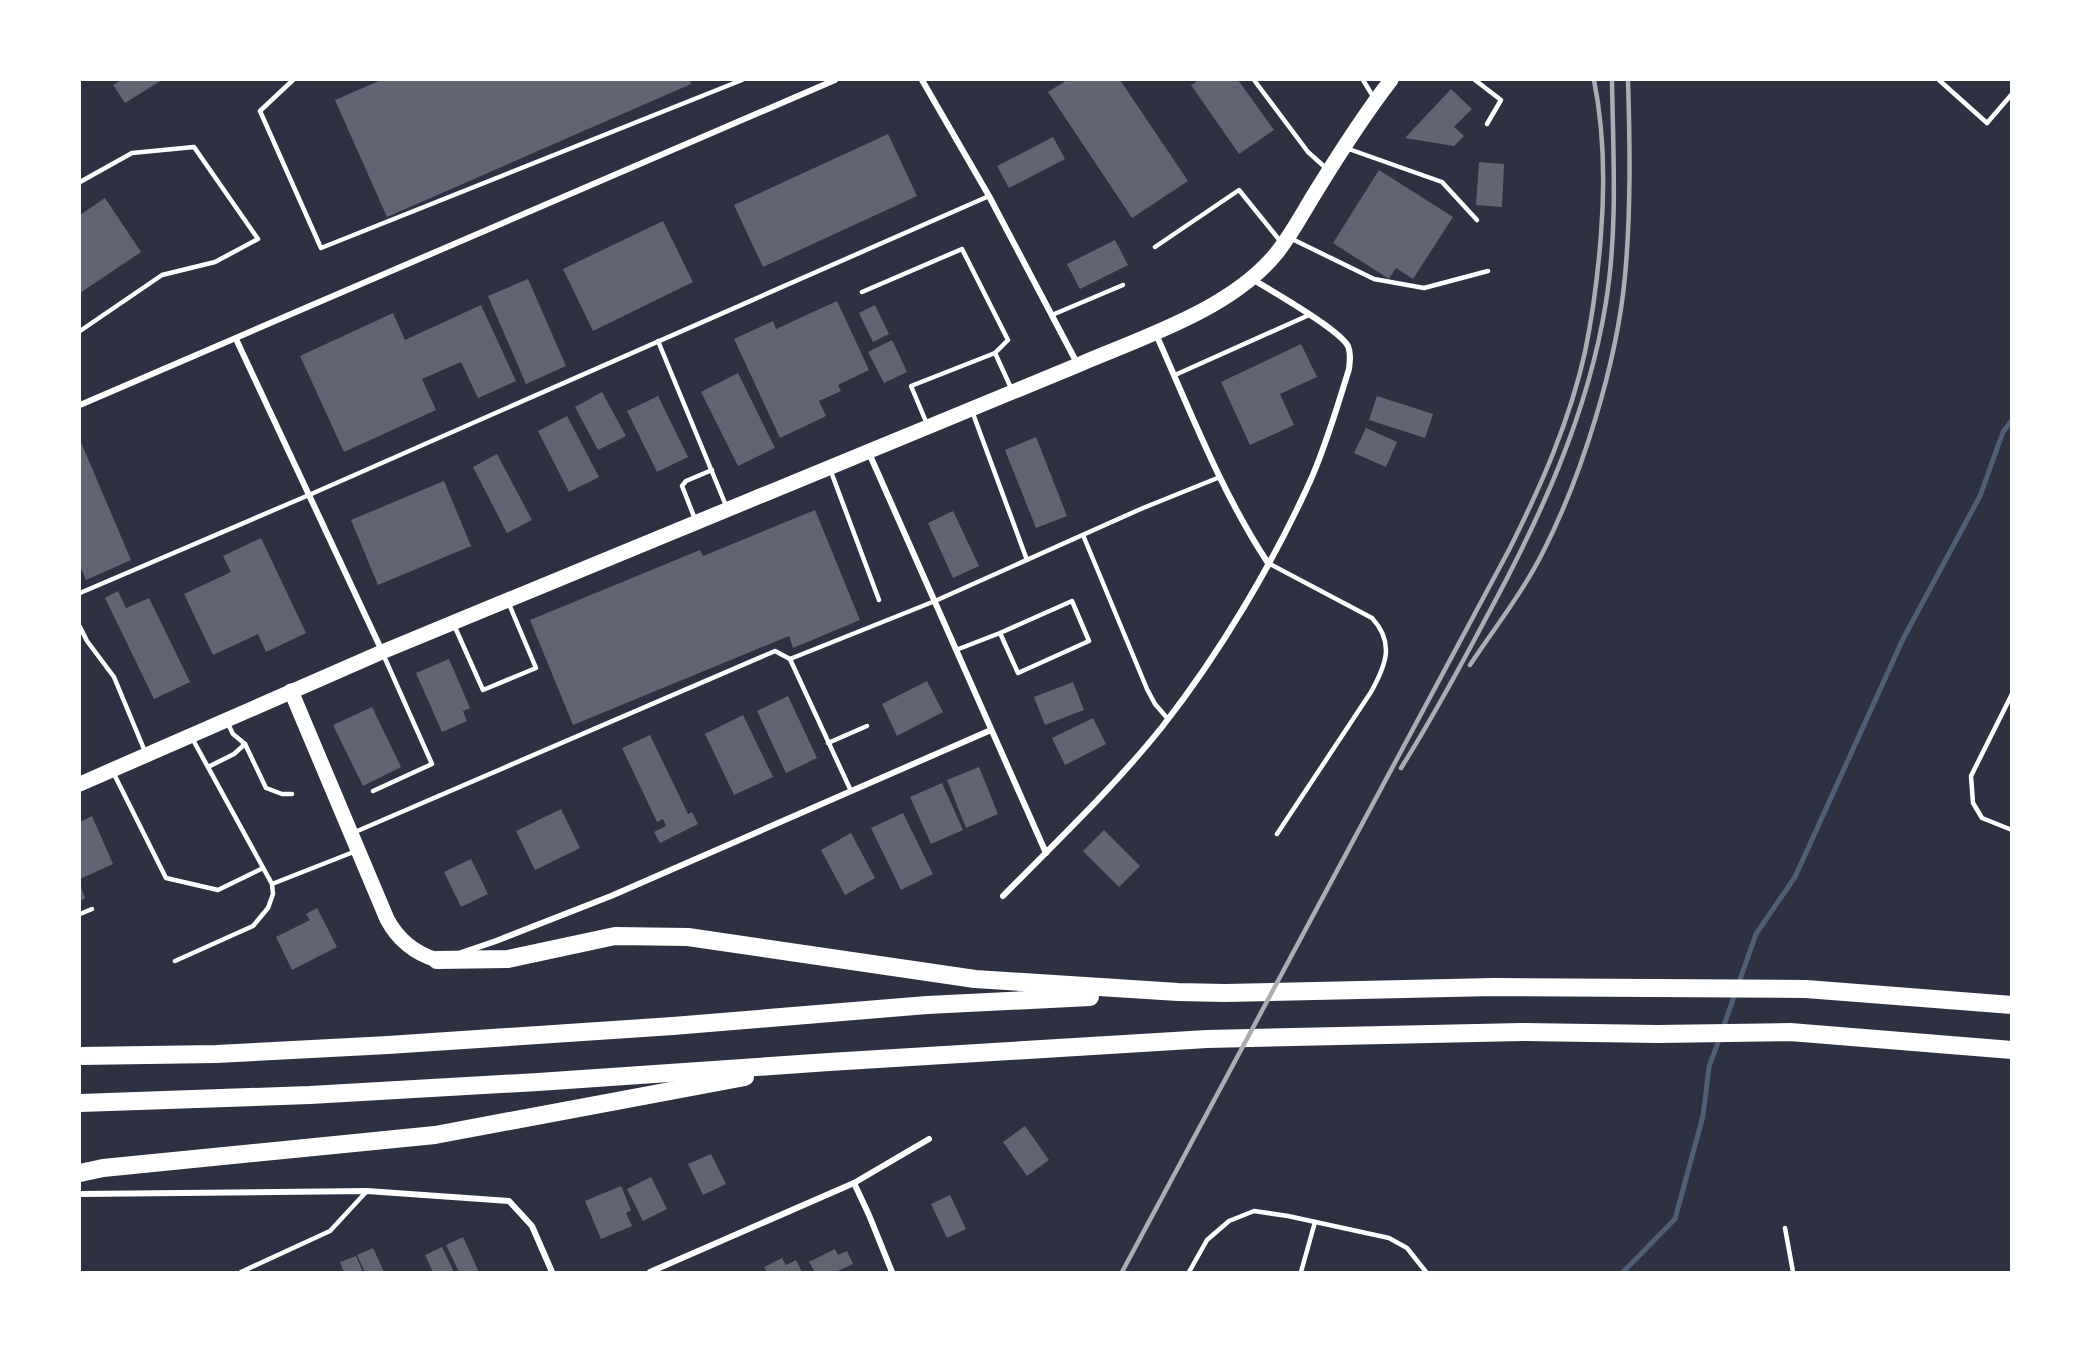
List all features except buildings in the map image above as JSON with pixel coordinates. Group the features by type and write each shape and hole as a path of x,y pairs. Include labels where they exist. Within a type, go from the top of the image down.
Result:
{"highway":[{"path":"437,960 508,959 615,936 688,937 975,979 1178,992 1494,987 1806,989 2012,1005"},
{"path":"80,1056 216,1054 388,1045 673,1026 927,1005 1178,992"},
{"path":"80,1103 346,1093 1207,1039 1304,1036 1522,1032 1658,1035 1790,1032 2012,1050"},
{"path":"80,1173 103,1168 435,1135 829,1062"}],"main road":[{"path":"80,784 382,652 1078,365 1155,332 1221,300 1251,278 1275,255 1375,100 1391,80"},
{"path":"291,691 387,919 396,933 414,950 437,960"}],"street":[{"path":"80,405 835,80"},
{"path":"922,80 989,196 1078,365"},
{"path":"1003,896 1108,789 1168,719 1205,669 1268,563 1312,477 1333,422 1349,369 1350,354 1347,345 1335,332 1251,278"},
{"path":"1155,332 1221,477 1249,534 1268,563"},
{"path":"236,339 382,652"},
{"path":"868,450 1046,853"},
{"path":"437,960 496,941 611,896 991,730"},
{"path":"650,1272 854,1183 929,1139"},
{"path":"854,1183 892,1272"},
{"path":"80,1194 367,1191 509,1201 532,1226 552,1272"}],"lane":[{"path":"293,80 260,111 321,248 742,80"},
{"path":"1254,80 1308,152 1329,171"},
{"path":"1363,80 1375,100"},
{"path":"1475,80 1502,100 1487,124"},
{"path":"1940,80 1987,123 2012,94"},
{"path":"80,182 132,153 194,147 258,239 215,262 162,275 80,331"},
{"path":"1344,147 1442,182 1477,220"},
{"path":"1155,247 1239,190 1285,241 1374,279 1424,288 1488,271"},
{"path":"80,593 309,495 989,196"},
{"path":"862,292 962,249 1008,340 995,353 911,386 928,426"},
{"path":"1052,315 1123,285"},
{"path":"1175,375 1309,315"},
{"path":"658,341 728,509"},
{"path":"995,353 1012,392"},
{"path":"971,409 1027,560"},
{"path":"829,467 879,600"},
{"path":"696,522 682,486 686,481 712,470"},
{"path":"790,659 935,601 1143,508 1221,477"},
{"path":"1083,535 1146,689 1168,719"},
{"path":"1268,563 1372,618 1381,628 1386,642 1382,672 1371,692 1277,834"},
{"path":"453,623 483,690 526,673 536,668 508,600"},
{"path":"956,650 1072,601 1089,641 1018,673 1000,633"},
{"path":"80,627 114,677 146,754"},
{"path":"350,833 775,651 790,659 851,791"},
{"path":"373,792 432,764 382,652"},
{"path":"2012,694 1971,776 1973,803 1982,818 2012,830"},
{"path":"225,720 233,734 245,744 266,788 282,794 292,794"},
{"path":"828,743 867,726"},
{"path":"175,961 253,926 268,908 273,894 272,884 191,735"},
{"path":"208,767 234,754 245,744"},
{"path":"112,770 166,878 218,890 263,868"},
{"path":"272,884 357,850"},
{"path":"80,914 92,909"},
{"path":"242,1272 330,1231 367,1191"},
{"path":"1189,1272 1207,1240 1229,1221 1254,1211 1389,1238 1407,1248 1426,1272"},
{"path":"1301,1272 1315,1222"},
{"path":"1785,1228 1793,1272"}],"waterway":[{"path":"1723,1028 1756,934 1795,877 1903,639 1980,496 2003,432 2012,420"},
{"path":"1623,1272 1675,1219 1703,1116 1709,1067 1720,1037"}],"railway":[{"path":"1122,1272 1510,548 1533,501 1563,428 1585,352 1598,264 1603,157 1594,80"},
{"path":"1401,768 1455,675 1525,542 1559,465 1587,385 1598,344 1610,274 1614,191 1612,80"},
{"path":"1470,665 1517,597 1557,523 1584,455 1606,382 1621,310 1627,251 1630,178 1628,80"}]}
